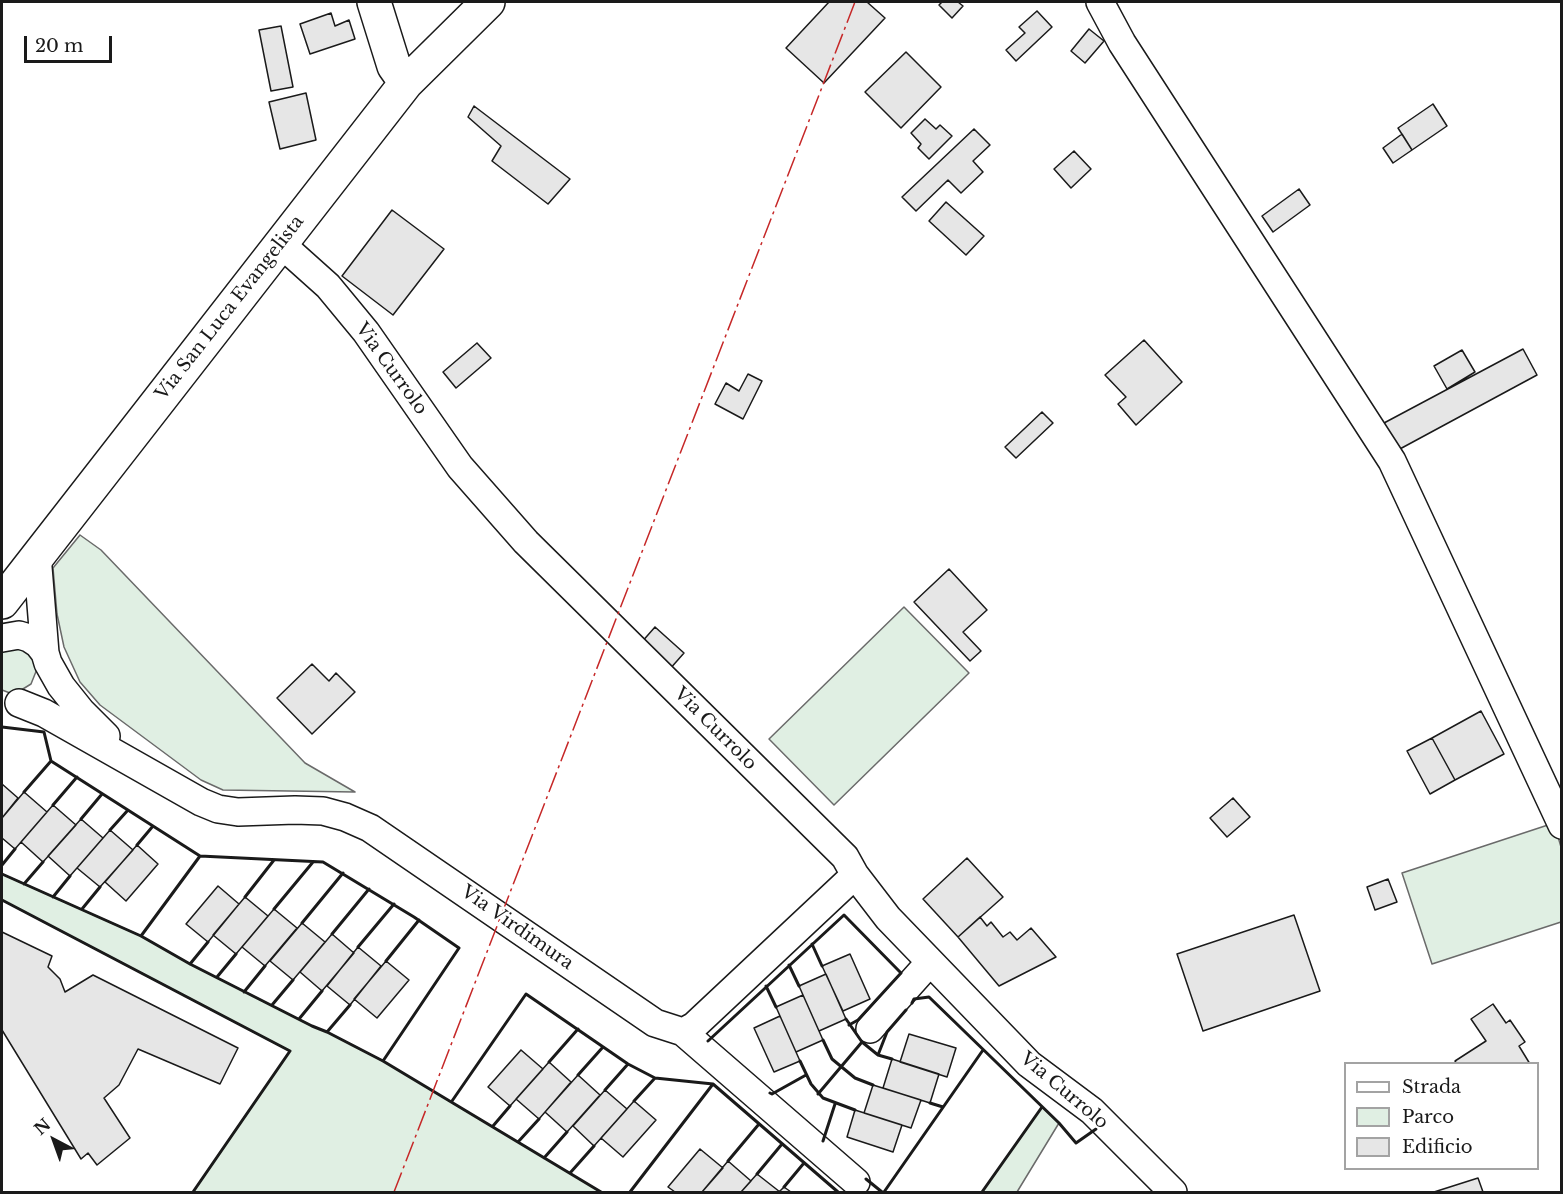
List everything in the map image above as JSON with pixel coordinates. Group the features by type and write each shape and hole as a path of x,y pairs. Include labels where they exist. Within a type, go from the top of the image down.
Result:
{"main road":[{"path":"374,2 394,66 406,83"},
{"name":"Via San Luca Evangelista","path":"2,602 406,83 488,2"}],"street":[{"path":"1100,2 1122,43 1392,461 1562,825"},
{"name":"Via Currolo","path":"280,243 328,286 366,332 460,467 526,542 845,857 855,875 888,918 1029,1064 1092,1111 1173,1192"},
{"path":"10,702 29,700 45,685 48,674 37,555"},
{"path":"2,638 19,635 29,638 38,645 61,686 81,711 133,762"},
{"path":"10,702 44,713 133,762"},
{"name":"Via Virdimura","path":"133,762 182,791 219,809 238,812 296,810 323,812 345,817 370,828 655,1023 684,1032"},
{"path":"855,875 694,1026 684,1032 856,1182"},
{"path":"870,1029 930,962"}],"green space":[{"path":"80,535 101,550 305,763 355,792 223,790 201,780 100,705 80,682 64,647 57,614 53,568"},
{"path":"904,607 969,673 834,805 769,739"},
{"path":"11,644 33,654 37,669 31,684 18,692 10,693 2,690 2,648"},
{"path":"1554,823 1561,847 1561,922 1432,964 1402,873"},
{"path":"2,874 141,936 190,964 383,1061 601,1192 193,1192 290,1051 2,900"},
{"path":"1042,1107 1059,1123 1017,1192 982,1192"}],"building":[{"path":"829,2 867,2 885,18 824,83 786,48"},
{"path":"942,2 958,2 963,6 952,18 939,5"},
{"path":"1037,11 1052,27 1016,61 1006,50 1025,33 1019,27"},
{"path":"331,13 335,26 349,20 355,39 310,54 300,24"},
{"path":"281,26 293,87 271,91 259,30"},
{"path":"1089,29 1104,41 1085,63 1071,51"},
{"path":"906,52 941,87 901,128 865,92"},
{"path":"306,93 316,140 280,149 269,102"},
{"path":"1433,104 1447,126 1412,150 1398,128"},
{"path":"474,106 570,179 548,204 492,161 501,146 468,117"},
{"path":"925,119 936,129 940,125 952,136 929,159 918,148 921,144 911,133"},
{"path":"974,129 990,145 973,161 983,172 961,193 948,180 916,211 902,197"},
{"path":"1402,134 1412,150 1393,163 1383,148"},
{"path":"1074,151 1091,169 1071,188 1054,169"},
{"path":"1299,189 1310,205 1273,232 1262,216"},
{"path":"946,202 984,236 966,255 929,221"},
{"path":"392,210 444,249 393,315 342,276"},
{"path":"1144,340 1182,382 1136,425 1118,404 1126,397 1105,375"},
{"path":"477,343 491,358 456,388 443,372"},
{"path":"1523,349 1537,375 1398,450 1384,423"},
{"path":"1462,350 1475,372 1447,389 1434,366"},
{"path":"748,374 762,381 743,419 715,404 726,383 739,391"},
{"path":"1042,412 1053,423 1016,458 1005,447"},
{"path":"949,569 987,610 963,632 981,651 970,661 914,602"},
{"path":"655,627 684,653 669,670 640,644"},
{"path":"312,664 329,681 336,673 355,692 312,734 277,698"},
{"path":"1481,711 1504,754 1455,780 1432,738"},
{"path":"1432,738 1455,780 1430,794 1407,751"},
{"path":"2,784 18,798 2,818"},
{"path":"24,792 47,812 15,849 2,838 2,818"},
{"path":"1233,798 1250,817 1227,837 1210,818"},
{"path":"53,805 76,825 43,862 21,842"},
{"path":"81,819 103,838 70,876 48,856"},
{"path":"110,830 133,850 100,887 77,868"},
{"path":"137,845 158,864 126,901 105,882"},
{"path":"967,858 1003,897 958,937 923,899"},
{"path":"1388,879 1397,902 1375,910 1367,887"},
{"path":"218,886 239,904 208,942 186,924"},
{"path":"245,897 268,916 236,954 213,935"},
{"path":"274,909 297,928 265,966 242,947"},
{"path":"1294,915 1320,991 1203,1031 1177,954"},
{"path":"980,917 987,926 991,922 1003,937 1010,932 1017,940 1031,928 1056,957 999,986 958,937"},
{"path":"302,923 325,942 293,980 270,961"},
{"path":"2,932 52,956 48,967 60,979 65,992 93,975 238,1048 220,1084 138,1049 119,1085 104,1098 130,1138 97,1165 88,1153 81,1159 2,1030"},
{"path":"332,934 354,953 322,991 300,972"},
{"path":"358,947 381,966 350,1005 327,986"},
{"path":"850,954 870,999 843,1011 822,966"},
{"path":"386,961 409,980 377,1018 354,999"},
{"path":"826,974 846,1019 819,1031 799,986"},
{"path":"803,995 823,1040 796,1052 776,1007"},
{"path":"1493,1004 1506,1023 1510,1020 1525,1042 1519,1046 1529,1062 1456,1062 1486,1041 1471,1019"},
{"path":"780,1016 800,1061 774,1072 754,1028"},
{"path":"909,1034 956,1048 947,1077 900,1062"},
{"path":"521,1050 543,1069 510,1106 488,1087"},
{"path":"892,1059 939,1074 930,1103 883,1088"},
{"path":"549,1062 571,1082 539,1119 516,1099"},
{"path":"578,1075 600,1095 567,1132 545,1112"},
{"path":"873,1085 921,1100 911,1128 864,1113"},
{"path":"605,1090 627,1109 594,1146 573,1126"},
{"path":"634,1101 656,1120 623,1157 601,1138"},
{"path":"855,1110 902,1125 893,1152 847,1137"},
{"path":"700,1149 723,1168 702,1192 675,1192 668,1187"},
{"path":"728,1161 751,1181 741,1192 702,1192"},
{"path":"757,1174 780,1192 741,1192"},
{"path":"1478,1178 1483,1192 1434,1192"},
{"path":"784,1187 791,1192 779,1192"}],"wall":[{"path":"2,727 44,732 51,761 200,856 323,862 414,917 459,948 383,1061"},
{"path":"24,792 51,761"},
{"path":"53,805 77,777"},
{"path":"81,819 102,794"},
{"path":"110,830 128,810"},
{"path":"137,845 153,826"},
{"path":"2,865 15,849"},
{"path":"141,936 200,856"},
{"path":"245,897 274,860"},
{"path":"24,884 43,862"},
{"path":"274,909 313,862"},
{"path":"302,923 343,873"},
{"path":"2,874 141,936 190,964 383,1061 601,1192"},
{"path":"53,897 70,876"},
{"path":"82,909 100,887"},
{"path":"332,934 369,889"},
{"path":"2,900 290,1051 193,1192"},
{"path":"358,947 394,904"},
{"path":"708,1041 844,915 901,973 858,1020 849,1025"},
{"path":"386,961 419,920"},
{"path":"190,964 208,942"},
{"path":"812,944 822,966"},
{"path":"217,977 236,954"},
{"path":"789,965 799,986"},
{"path":"244,992 265,966"},
{"path":"272,1005 293,980"},
{"path":"766,986 776,1007"},
{"path":"299,1019 322,991"},
{"path":"452,1101 526,994 628,1064 655,1078 713,1084 838,1192"},
{"path":"912,1003 914,999 929,997 1059,1123 1076,1143 1096,1129"},
{"path":"327,1032 350,1005"},
{"path":"878,1055 887,1032 906,1010"},
{"path":"846,1019 862,1042 878,1055 892,1059"},
{"path":"549,1062 578,1029"},
{"path":"823,1040 832,1059 855,1078 873,1085"},
{"path":"818,1094 862,1042"},
{"path":"578,1075 603,1047"},
{"path":"884,1192 983,1050"},
{"path":"800,1061 811,1084 823,1098 855,1110"},
{"path":"605,1090 628,1064"},
{"path":"770,1093 806,1075"},
{"path":"634,1101 655,1078"},
{"path":"630,1192 713,1084"},
{"path":"930,1103 943,1107"},
{"path":"823,1141 835,1104"},
{"path":"493,1126 510,1106"},
{"path":"982,1192 1042,1107"},
{"path":"518,1142 539,1119"},
{"path":"728,1161 759,1124"},
{"path":"544,1158 567,1132"},
{"path":"757,1174 782,1144"},
{"path":"570,1173 594,1146"},
{"path":"784,1187 804,1163"},
{"path":"866,1179 882,1192"}],"power":[{"path":"394,1192 855,2"}]}
